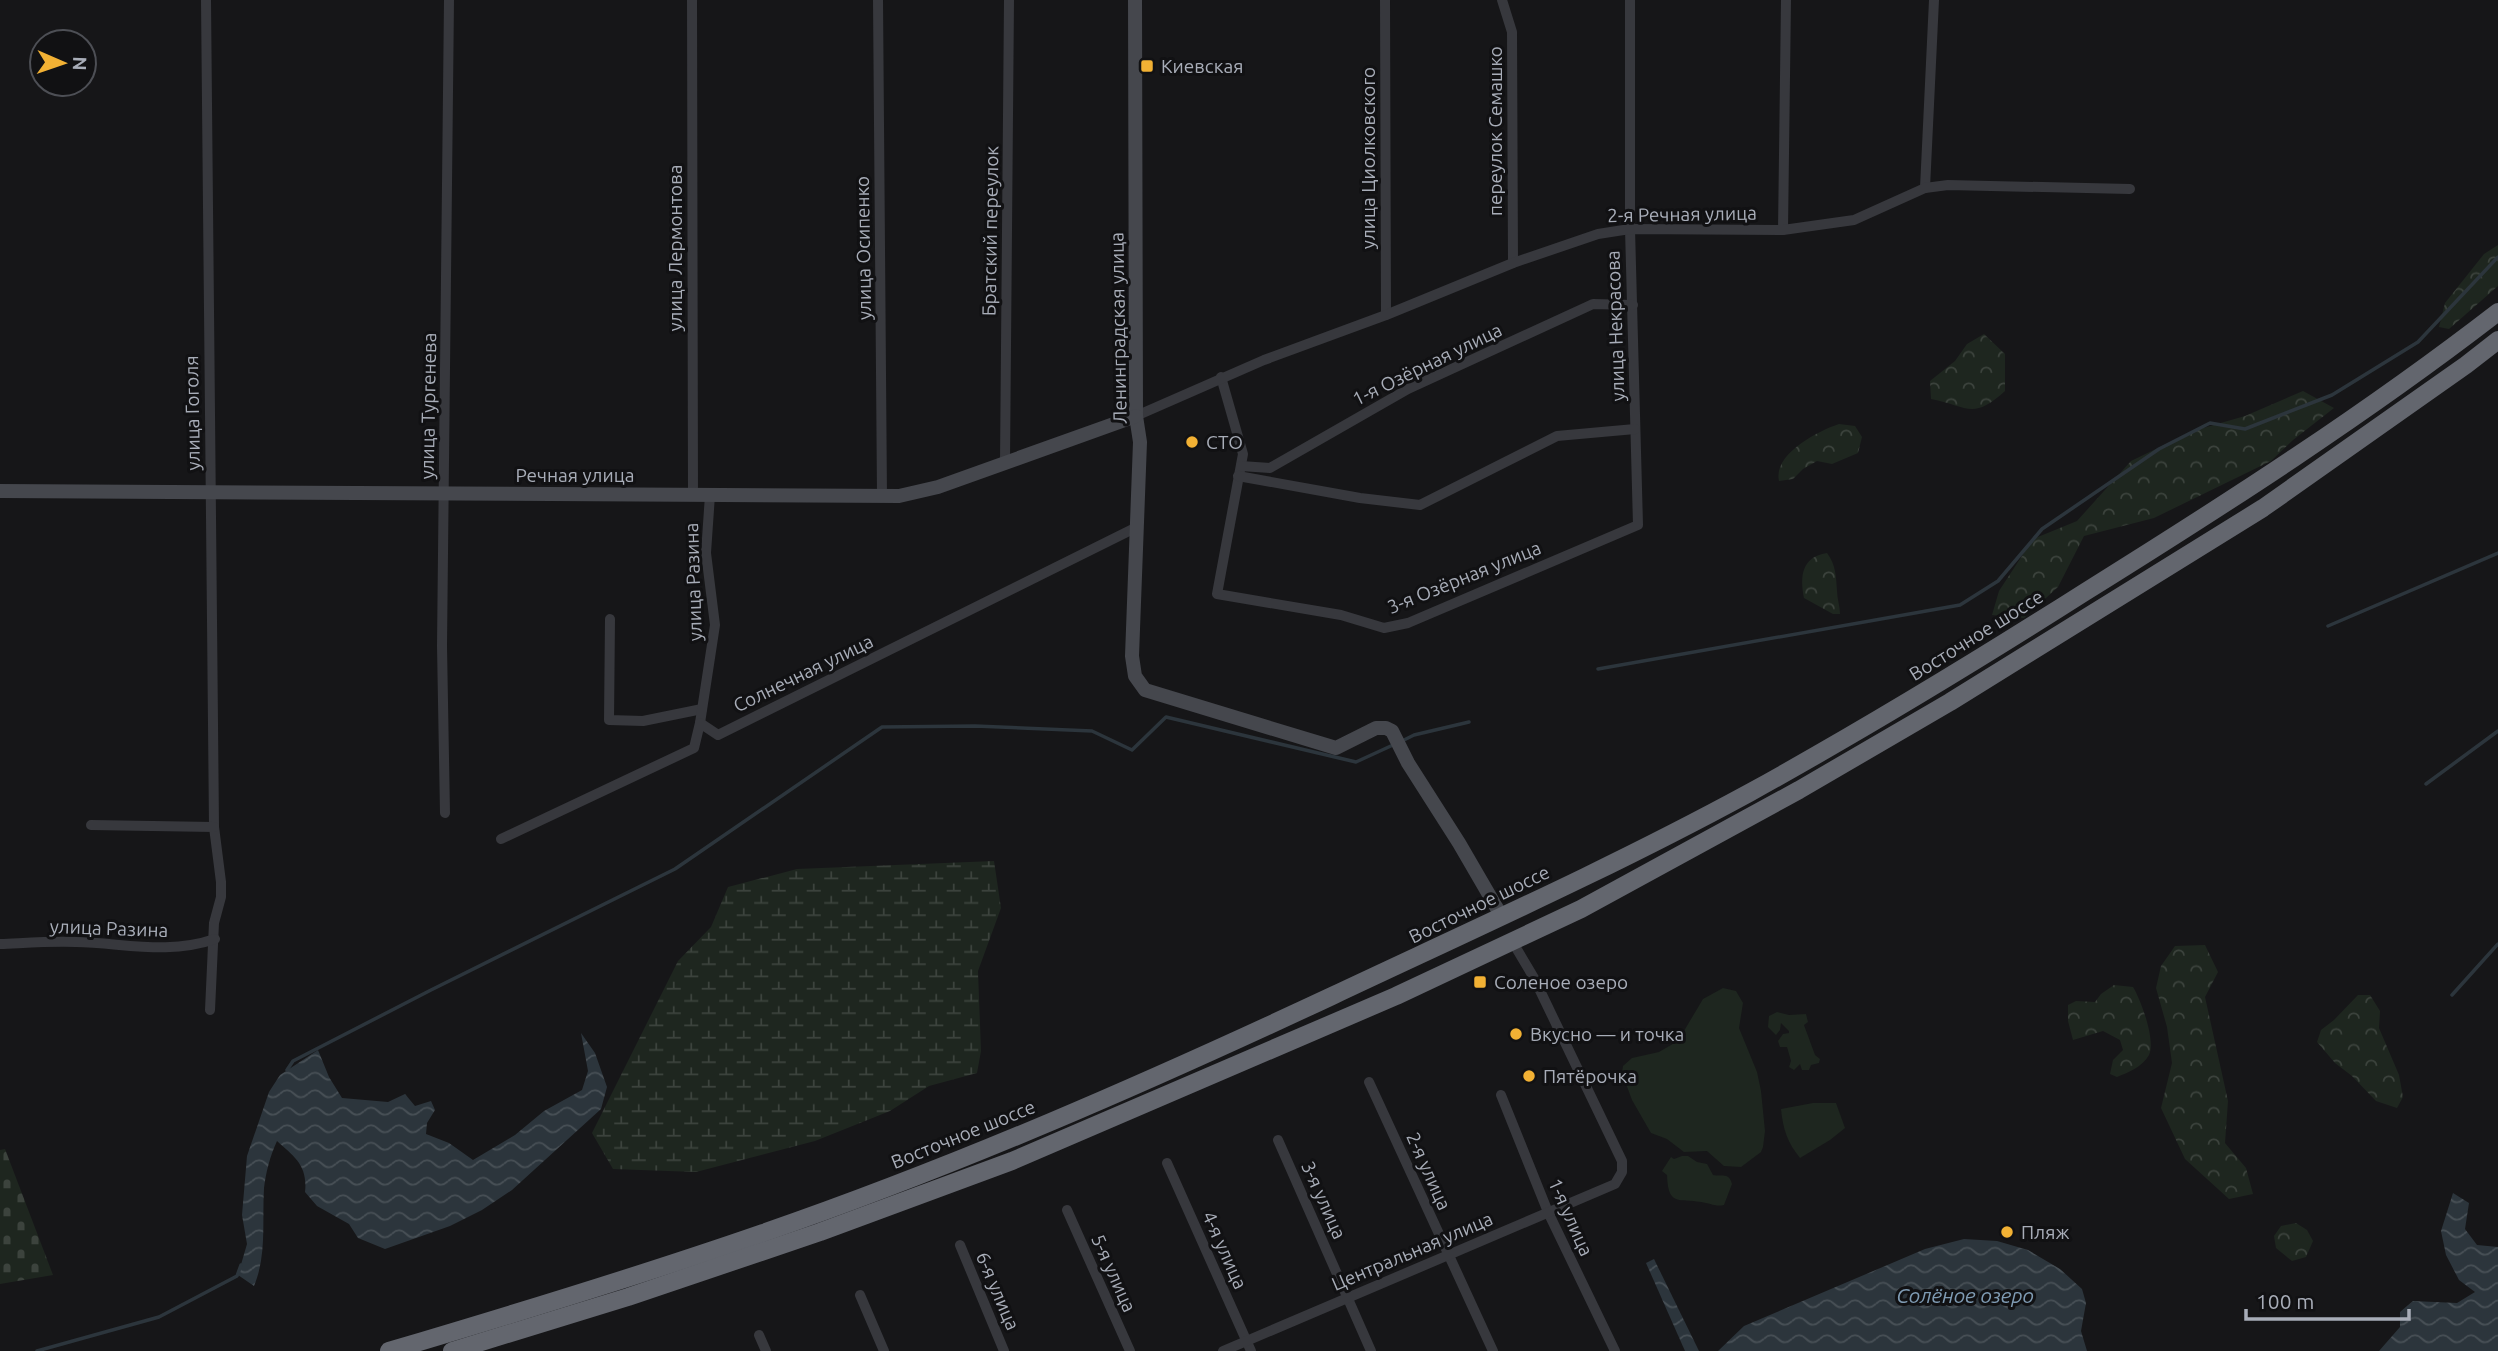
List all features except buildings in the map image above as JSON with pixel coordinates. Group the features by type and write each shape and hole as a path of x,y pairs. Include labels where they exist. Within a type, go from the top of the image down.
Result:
{"highway":[{"name":"Восточное шоссе","path":"389,1351 586,1292 766,1232 936,1168 1221,1048 1502,917 1735,800 1940,683 2251,488 2454,346 2498,312"},
{"name":"Восточное шоссе","path":"452,1351 628,1297 820,1232 1012,1161 1396,996 1581,909 1798,790 1950,702 2263,508 2498,341"},
{"path":"1788,770 1801,775 1802,782 1798,790"},
{"path":"1186,1086 1156,1097 1148,1097 1145,1094 1146,1088 1153,1083 1211,1057 1221,1048"}],"street":[{"name":"улица Гоголя","path":"206,0 214,827 221,882 221,897 214,923 210,1010"},
{"name":"улица Тургенева","path":"445,813 442,646 449,0"},
{"name":"улица Лермонтова","path":"692,0 693,495"},
{"name":"улица Осипенко","path":"878,0 882,496"},
{"name":"Братский переулок","path":"1005,463 1009,0"},
{"name":"Ленинградская улица","path":"1135,0 1136,416 1140,442 1132,656 1135,676 1144,690 1336,748 1376,728 1392,731 1502,917"},
{"name":"улица Циолковского","path":"1385,0 1386,315"},
{"name":"переулок Семашко","path":"1502,0 1512,32 1513,263"},
{"name":"улица Некрасова","path":"1630,0 1630,229 1638,525"},
{"path":"1783,230 1786,0"},
{"path":"1925,188 1934,0"},
{"name":"2-я Речная улица","path":"1136,416 1221,377 1386,315 1513,263 1598,234 1630,229 1783,230 1854,220 1925,188 1948,185 2130,189"},
{"name":"1-я Озёрная улица","path":"1239,471 1270,468 1408,389 1593,304 1633,305"},
{"path":"1221,377 1243,454 1239,471 1360,498 1420,505 1557,436 1635,429"},
{"name":"Речная улица","path":"0,491 882,496 916,493 1136,416"},
{"name":"3-я Озёрная улица","path":"1239,471 1217,594 1341,615 1384,628 1408,623 1638,525"},
{"name":"улица Разина","path":"700,723 715,625 706,553 710,495"},
{"name":"Солнечная улица","path":"700,723 718,735 1137,527"},
{"path":"610,620 609,720 643,721 702,709"},
{"path":"501,839 694,748 700,723"},
{"path":"91,825 214,827"},
{"name":"улица Разина","path":"0,944 75,942 172,948 192,947 215,939"},
{"name":"Центральная улица","path":"1223,1351 1249,1346 1347,1298 1615,1184 1622,1172 1622,1161 1534,978 1512,941"},
{"name":"2-я улица","path":"1369,1082 1493,1351"},
{"name":"1-я улица","path":"1501,1095 1548,1212 1615,1351"},
{"name":"3-я улица","path":"1278,1140 1371,1351"},
{"name":"4-я улица","path":"1167,1163 1249,1346"},
{"name":"5-я улица","path":"1067,1210 1130,1351"},
{"name":"6-я улица","path":"960,1245 1004,1351"},
{"path":"860,1295 884,1351"},
{"path":"759,1335 766,1351"}],"green space":[{"path":"2498,245 2498,286 2449,329 2439,327 2445,303 2484,254"},
{"path":"1984,334 2005,354 2005,391 1977,409 1931,399 1930,381 1955,361 1967,344"},
{"path":"2303,391 2334,408 2271,461 2154,518 2084,536 2058,587 2024,618 1992,615 1999,591 2033,539 2077,521 2131,461 2193,431 2245,416"},
{"path":"1839,424 1855,426 1862,437 1858,453 1832,464 1817,461 1793,479 1779,481 1779,471 1790,453 1809,438"},
{"path":"1827,553 1835,571 1840,614 1833,614 1804,598 1802,583 1807,563 1818,555"},
{"path":"994,861 1001,908 978,971 981,1051 977,1073 929,1086 890,1111 815,1141 696,1172 613,1169 592,1133 678,961 711,927 728,887 797,869"},
{"path":"2205,945 2218,972 2205,997 2228,1101 2225,1143 2246,1168 2253,1194 2229,1199 2185,1159 2161,1108 2172,1063 2167,1027 2156,988 2161,966 2175,946"},
{"path":"2114,985 2133,987 2140,1001 2151,1040 2149,1055 2143,1063 2117,1077 2110,1074 2113,1060 2123,1050 2120,1040 2103,1031 2073,1040 2068,1021 2068,1005 2076,1001 2095,1002"},
{"path":"1723,988 1736,991 1743,1003 1739,1028 1757,1072 1761,1091 1765,1131 1763,1147 1761,1152 1741,1167 1724,1166 1707,1151 1684,1152 1667,1139 1651,1133 1632,1100 1622,1073 1623,1066 1632,1058 1659,1052 1678,1041 1703,999"},
{"path":"2358,995 2370,995 2380,1011 2379,1028 2399,1075 2403,1097 2397,1108 2376,1101 2335,1063 2317,1042 2321,1030"},
{"path":"1777,1012 1789,1015 1806,1014 1808,1022 1804,1025 1815,1055 1820,1059 1819,1063 1811,1065 1809,1070 1802,1070 1800,1064 1794,1070 1789,1067 1791,1061 1787,1047 1780,1047 1778,1041 1789,1031 1781,1023 1776,1035 1768,1027 1769,1016"},
{"path":"1813,1103 1836,1103 1845,1128 1800,1158 1786,1135 1781,1109"},
{"path":"5,1149 53,1275 0,1284 0,1150"},
{"path":"1682,1156 1707,1164 1713,1175 1729,1178 1732,1184 1724,1205 1672,1197 1667,1175 1662,1171 1671,1157 1674,1159"},
{"path":"2296,1223 2307,1230 2313,1241 2306,1257 2292,1261 2276,1248 2274,1236 2281,1226"}],"water":[{"path":"581,1033 595,1053 607,1087 601,1109 512,1190 482,1210 450,1226 385,1249 358,1238 349,1224 317,1206 305,1192 304,1175 299,1163 277,1141 265,1182 261,1262 254,1286 238,1275 247,1244 242,1215 247,1156 269,1092 280,1075 318,1050 329,1077 342,1098 388,1102 405,1094 415,1106 431,1101 435,1110 427,1123 426,1134 449,1143 473,1160 515,1135 544,1111 582,1090 588,1071"},
{"path":"2453,1193 2469,1203 2465,1229 2477,1245 2498,1247 2498,1351 2379,1351 2400,1327 2400,1312 2413,1301 2457,1303 2475,1292 2459,1280 2446,1255 2441,1231"},
{"name":"Солёное озеро","path":"1964,1239 1997,1241 2028,1250 2060,1269 2082,1289 2086,1303 2081,1331 2087,1351 1718,1351 1744,1326 1925,1249"},
{"path":"1654,1259 1699,1351 1685,1351 1646,1263"}],"waterway":[{"path":"1598,669 1960,605 1998,581 2042,529 2159,449 2210,423 2245,429 2332,395 2418,342 2498,257"},
{"path":"2328,626 2498,553"},
{"path":"287,1070 293,1061 675,869 882,727 975,726 1092,731 1132,750 1166,717 1356,762 1393,745"},
{"path":"1400,742 1414,735 1469,722"},
{"path":"2426,784 2498,731"},
{"path":"2452,995 2498,944"},
{"path":"37,1351 159,1317 237,1276 241,1265"}],"place":[{"name":"Киевская","path":"1147,66"},
{"name":"СТО","path":"1192,442"},
{"name":"Соленое озеро","path":"1480,982"},
{"name":"Вкусно — и точка","path":"1516,1034"},
{"name":"Пятёрочка","path":"1529,1076"},
{"name":"Пляж","path":"2007,1232"}]}
